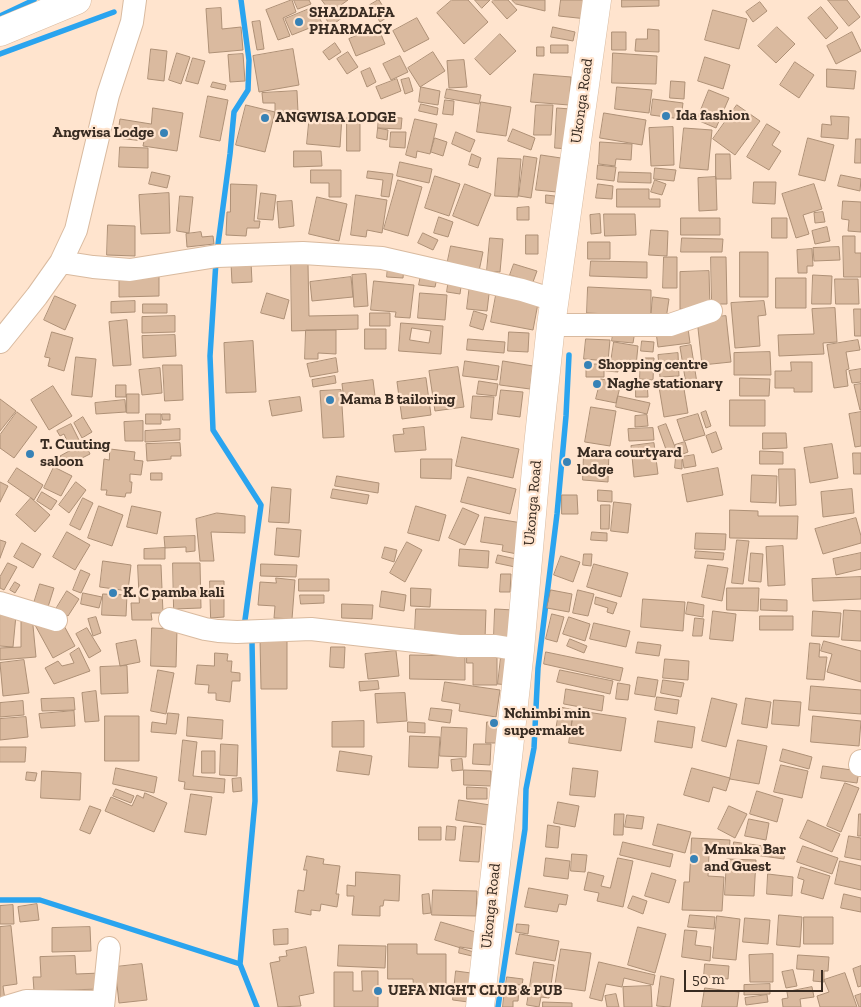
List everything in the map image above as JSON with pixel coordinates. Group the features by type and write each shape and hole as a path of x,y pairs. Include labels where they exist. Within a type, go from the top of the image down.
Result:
{"street":[{"path":"0,32 77,0"},
{"path":"0,342 37,296 61,262 76,230 108,95 132,22 135,0"},
{"name":"Ukonga Road","path":"480,1007 520,650 538,446 553,312 597,0"},
{"path":"61,262 130,270 216,256 303,253 382,258 522,290 553,312 670,325 710,311"},
{"path":"0,603 56,620"},
{"path":"170,619 212,630 237,632 311,629 459,646 496,646 520,650"},
{"path":"6,1007 26,1001 103,1004 109,948"}],"building":[{"path":"292,0 296,12 283,18 290,36 278,40 266,10"},
{"path":"294,0 309,0 311,4 298,9"},
{"path":"322,0 348,0 341,5 347,14 331,26 321,12 327,8"},
{"path":"378,0 389,16 380,22 370,5"},
{"path":"452,0 468,0 488,22 464,44 437,13"},
{"path":"475,0 490,0 482,8"},
{"path":"494,0 508,0 517,10 507,19 492,2"},
{"path":"512,0 545,0 545,11 516,4"},
{"path":"561,0 590,0 587,19 559,16"},
{"path":"622,0 659,0 659,6 622,7"},
{"path":"828,0 847,0 860,17 849,26"},
{"path":"760,2 767,11 753,22 746,12"},
{"path":"314,7 322,23 292,35 285,19"},
{"path":"821,7 838,28 826,39 808,18"},
{"path":"221,8 222,29 241,27 243,50 209,53 206,9"},
{"path":"713,10 747,19 739,49 705,40"},
{"path":"417,18 429,39 404,52 393,31"},
{"path":"260,21 264,49 257,50 252,22"},
{"path":"378,27 385,44 356,56 349,39"},
{"path":"553,27 575,32 573,41 551,37"},
{"path":"777,27 795,44 776,63 758,46"},
{"path":"648,29 659,30 659,52 635,51 636,39 647,39"},
{"path":"612,32 626,32 626,50 612,50"},
{"path":"852,32 861,51 836,64 827,46"},
{"path":"500,34 516,51 490,75 475,59"},
{"path":"335,43 341,52 329,60 323,52"},
{"path":"551,45 568,45 568,53 551,53"},
{"path":"537,47 544,47 544,56 537,56"},
{"path":"151,49 167,51 164,81 148,79"},
{"path":"293,49 299,85 259,92 253,56"},
{"path":"348,52 358,67 347,74 337,59"},
{"path":"433,52 445,71 420,87 408,68"},
{"path":"177,53 190,57 181,84 169,80"},
{"path":"613,53 657,56 656,84 612,83"},
{"path":"243,54 245,81 230,82 228,55"},
{"path":"400,56 408,72 391,80 383,64"},
{"path":"705,57 730,65 723,89 698,81"},
{"path":"193,58 205,61 198,84 186,81"},
{"path":"464,60 467,87 449,88 447,61"},
{"path":"795,62 814,75 799,98 780,85"},
{"path":"370,68 376,82 367,87 361,72"},
{"path":"827,69 856,71 854,89 827,87"},
{"path":"534,74 571,77 569,105 531,102"},
{"path":"409,78 413,91 405,94 401,80"},
{"path":"397,79 401,91 381,99 376,87"},
{"path":"671,81 685,82 684,99 670,98"},
{"path":"213,82 226,85 225,90 211,87"},
{"path":"421,87 440,91 438,105 419,102"},
{"path":"617,87 652,90 649,113 615,109"},
{"path":"447,89 481,95 479,104 445,98"},
{"path":"709,90 729,98 716,128 697,120"},
{"path":"297,91 298,112 275,113 275,103 263,103 262,93"},
{"path":"208,96 228,100 220,141 200,137"},
{"path":"653,99 683,103 681,119 651,115"},
{"path":"445,100 454,101 453,115 443,114"},
{"path":"481,102 511,107 506,136 477,132"},
{"path":"421,104 438,108 437,115 419,111"},
{"path":"246,105 275,112 265,152 236,145"},
{"path":"536,105 553,105 551,135 534,135"},
{"path":"737,105 760,121 735,155 713,139"},
{"path":"153,108 183,113 177,151 143,146 144,141 117,138 120,119 151,124"},
{"path":"557,108 571,109 569,149 555,148"},
{"path":"310,113 342,116 340,147 307,144"},
{"path":"604,113 646,120 642,145 600,138"},
{"path":"831,116 849,117 848,139 821,137 822,124 831,125"},
{"path":"379,117 402,118 401,129 378,128"},
{"path":"347,118 360,118 360,151 347,151"},
{"path":"415,119 437,124 430,154 417,151 416,158 406,155"},
{"path":"767,124 780,132 772,145 781,151 769,170 747,157"},
{"path":"673,127 674,165 651,166 649,128"},
{"path":"378,128 388,130 387,140 377,138"},
{"path":"684,128 712,130 708,170 680,168"},
{"path":"513,129 535,138 531,150 508,141"},
{"path":"391,132 406,132 405,148 390,147"},
{"path":"456,132 475,140 470,152 452,144"},
{"path":"435,138 447,142 443,156 431,152"},
{"path":"808,138 834,145 825,181 799,175"},
{"path":"856,139 861,139 861,163 855,163"},
{"path":"600,142 632,144 631,160 616,159 615,166 599,164"},
{"path":"120,147 148,148 148,168 119,167"},
{"path":"294,151 321,151 322,166 294,167"},
{"path":"472,154 481,158 478,168 469,165"},
{"path":"716,154 730,154 731,179 716,179"},
{"path":"541,155 561,158 557,192 536,190"},
{"path":"524,156 537,158 531,198 519,196"},
{"path":"498,158 521,159 518,197 495,196"},
{"path":"400,162 432,169 429,183 397,176"},
{"path":"598,165 616,167 614,181 597,179"},
{"path":"655,168 676,170 674,181 654,179"},
{"path":"311,170 341,170 341,197 329,197 329,183 311,183"},
{"path":"368,171 393,174 389,197 381,196 383,180 367,178"},
{"path":"152,172 170,176 167,188 149,184"},
{"path":"619,172 651,173 651,183 618,182"},
{"path":"841,175 861,179 860,191 838,186"},
{"path":"435,176 460,184 449,216 425,208"},
{"path":"716,177 717,210 699,211 698,178"},
{"path":"398,180 422,187 408,236 384,229"},
{"path":"655,180 666,184 662,195 651,192"},
{"path":"754,182 776,182 775,204 753,203"},
{"path":"231,184 257,185 254,221 260,221 259,228 247,228 246,236 226,235 227,212 230,212"},
{"path":"465,184 491,194 478,226 453,216"},
{"path":"598,184 613,186 612,199 596,198"},
{"path":"814,184 822,209 803,215 809,234 796,238 782,194"},
{"path":"617,189 649,189 649,199 660,199 660,207 617,207"},
{"path":"169,193 170,233 141,234 139,195"},
{"path":"261,193 276,195 273,220 258,219"},
{"path":"356,195 387,200 382,233 367,230 366,237 351,235"},
{"path":"546,195 555,196 554,204 546,203"},
{"path":"180,196 193,197 189,233 177,231"},
{"path":"317,197 347,204 339,241 309,234"},
{"path":"292,201 294,226 279,228 277,202"},
{"path":"843,201 861,202 861,232 848,231 849,220 842,219"},
{"path":"529,207 529,220 517,220 517,208"},
{"path":"823,212 825,222 815,223 814,213"},
{"path":"600,214 601,233 591,234 590,215"},
{"path":"604,214 635,214 636,235 605,236"},
{"path":"439,217 453,222 448,237 434,233"},
{"path":"681,218 720,218 720,235 681,235"},
{"path":"772,218 787,218 787,238 772,238"},
{"path":"108,225 135,226 135,256 107,255"},
{"path":"827,227 830,241 815,244 812,231"},
{"path":"651,230 668,231 667,256 649,255"},
{"path":"201,232 202,237 213,236 214,244 187,247 186,234"},
{"path":"423,233 438,240 433,250 418,243"},
{"path":"526,235 538,235 538,254 526,254"},
{"path":"843,236 855,236 855,253 861,253 861,277 844,277"},
{"path":"490,238 503,239 500,272 487,271"},
{"path":"682,238 723,239 722,252 681,252"},
{"path":"588,242 610,242 610,259 588,259"},
{"path":"451,246 483,252 479,271 447,265"},
{"path":"839,247 840,260 814,261 813,248"},
{"path":"812,249 813,266 807,266 807,273 798,273 797,250"},
{"path":"740,252 768,252 768,297 740,297"},
{"path":"664,257 677,257 677,288 663,288"},
{"path":"711,257 726,257 727,304 712,304"},
{"path":"591,261 647,262 647,278 590,276"},
{"path":"251,262 252,282 232,283 231,263"},
{"path":"291,264 308,264 309,316 358,315 358,329 292,331"},
{"path":"514,264 537,271 533,282 510,275"},
{"path":"388,266 404,267 403,278 387,277"},
{"path":"709,271 710,309 680,309 680,272"},
{"path":"159,274 159,296 119,297 119,275"},
{"path":"366,274 368,306 354,307 352,275"},
{"path":"421,275 437,278 435,287 419,285"},
{"path":"813,275 832,276 831,304 812,304"},
{"path":"351,277 353,297 312,301 310,282"},
{"path":"449,278 462,280 460,294 447,292"},
{"path":"776,278 806,278 806,308 776,308"},
{"path":"835,279 858,279 859,304 836,304"},
{"path":"374,281 414,285 410,318 395,317 396,312 371,310"},
{"path":"470,284 490,286 487,311 467,309"},
{"path":"588,287 651,290 651,316 587,313"},
{"path":"497,290 539,298 533,330 491,322"},
{"path":"267,293 289,300 284,319 261,313"},
{"path":"420,293 447,295 445,320 418,318"},
{"path":"55,296 76,305 65,330 44,320"},
{"path":"653,297 669,299 666,319 651,317"},
{"path":"135,301 135,312 111,313 111,302"},
{"path":"764,301 766,315 758,316 760,346 735,348 731,303"},
{"path":"143,304 167,304 167,313 143,313"},
{"path":"835,308 837,342 823,343 824,354 779,356 778,335 814,334 812,309"},
{"path":"854,309 861,309 861,336 855,336"},
{"path":"474,311 487,315 483,330 470,326"},
{"path":"370,313 390,313 390,326 370,326"},
{"path":"175,316 175,332 142,333 142,317"},
{"path":"726,316 731,362 702,365 697,319"},
{"path":"127,320 131,365 113,366 109,322"},
{"path":"401,323 443,326 441,354 399,351","holes":["412,328 431,331 429,343 410,340"]},
{"path":"614,328 635,331 633,343 612,341"},
{"path":"688,328 690,343 658,347 656,332"},
{"path":"365,329 386,329 386,349 365,349"},
{"path":"306,330 336,330 336,354 318,353 318,359 305,359"},
{"path":"52,332 73,338 64,371 48,366 50,358 45,357"},
{"path":"509,332 529,333 528,352 508,351"},
{"path":"175,335 176,356 143,358 142,336"},
{"path":"468,339 505,342 504,353 467,350"},
{"path":"586,339 610,340 608,361 584,359"},
{"path":"858,340 860,350 846,352 849,369 846,370 848,386 834,388 827,345"},
{"path":"253,341 256,392 226,393 224,343"},
{"path":"642,341 654,342 653,352 641,351"},
{"path":"614,342 638,346 636,366 611,362"},
{"path":"691,345 697,383 686,384 680,347"},
{"path":"770,352 771,375 734,375 734,353"},
{"path":"678,353 679,376 660,377 658,355"},
{"path":"76,357 96,359 92,397 72,395"},
{"path":"336,358 338,372 310,377 307,364"},
{"path":"641,358 654,358 653,380 640,379"},
{"path":"465,361 499,366 497,380 463,376"},
{"path":"503,361 533,366 530,389 500,385"},
{"path":"791,362 812,362 812,392 794,392 794,388 775,388 775,371 791,371"},
{"path":"607,363 618,365 618,372 606,371"},
{"path":"604,364 604,377 586,377 586,365"},
{"path":"163,365 182,365 183,400 165,401"},
{"path":"458,367 464,407 435,411 429,371"},
{"path":"160,368 162,393 142,395 139,370"},
{"path":"861,369 861,382 852,383 849,371"},
{"path":"335,376 336,383 313,387 312,380"},
{"path":"426,378 431,415 402,419 397,382"},
{"path":"740,378 770,379 769,396 740,396"},
{"path":"601,379 621,383 616,403 596,399"},
{"path":"373,380 375,396 344,400 342,384"},
{"path":"479,381 498,384 496,396 477,394"},
{"path":"636,381 647,381 648,397 636,397"},
{"path":"683,383 688,413 664,417 659,387"},
{"path":"861,384 861,410 860,410 854,385"},
{"path":"116,385 126,385 126,397 116,397"},
{"path":"53,386 72,416 49,430 31,400"},
{"path":"341,390 344,437 323,438 320,391"},
{"path":"501,390 523,392 520,417 498,414"},
{"path":"127,394 139,394 139,413 127,413"},
{"path":"473,396 494,397 492,420 471,418"},
{"path":"618,396 650,403 647,414 616,407"},
{"path":"300,397 302,411 272,416 269,401"},
{"path":"0,399 16,411 0,431"},
{"path":"125,400 126,412 96,414 95,403"},
{"path":"730,400 765,400 765,426 730,426"},
{"path":"591,407 616,411 610,446 585,442"},
{"path":"706,411 711,426 706,428 701,413"},
{"path":"17,412 37,427 14,458 0,448 0,435"},
{"path":"861,412 861,446 855,447 849,414"},
{"path":"146,414 161,414 161,424 146,424"},
{"path":"162,414 170,414 170,420 163,420"},
{"path":"698,414 705,435 684,441 677,420"},
{"path":"647,415 648,426 635,427 635,416"},
{"path":"83,417 92,432 82,438 74,423"},
{"path":"143,421 143,441 125,441 124,422"},
{"path":"71,424 81,444 85,443 90,454 66,466 60,456 71,450 64,434 60,436 57,431"},
{"path":"666,424 677,452 668,455 658,427"},
{"path":"424,427 426,450 395,452 393,435 404,434 403,429"},
{"path":"653,428 654,440 629,441 628,429"},
{"path":"180,429 180,440 145,442 145,431"},
{"path":"716,432 722,449 712,453 706,436"},
{"path":"763,433 786,433 787,448 763,449"},
{"path":"462,437 519,449 513,478 456,466"},
{"path":"685,442 688,452 678,456 675,445"},
{"path":"180,443 181,456 171,456 171,459 147,461 146,444"},
{"path":"654,443 658,474 634,477 631,446"},
{"path":"832,444 838,478 810,483 804,448"},
{"path":"110,449 135,452 134,460 143,461 141,475 130,474 130,482 132,482 131,493 126,493 125,497 106,495 107,490 101,490 104,459 109,460"},
{"path":"760,451 783,452 783,464 760,464"},
{"path":"584,452 609,452 608,482 583,480"},
{"path":"853,453 861,453 861,474 854,474"},
{"path":"694,455 696,466 684,468 682,457"},
{"path":"676,457 682,458 682,469 675,468"},
{"path":"421,459 452,459 451,479 421,478"},
{"path":"54,467 72,476 61,496 44,488"},
{"path":"17,468 43,485 34,500 8,482"},
{"path":"718,468 723,495 687,502 682,475"},
{"path":"779,469 795,469 796,505 780,506"},
{"path":"151,473 162,473 162,480 151,480"},
{"path":"752,475 777,476 776,503 751,502"},
{"path":"337,476 379,483 378,493 335,486"},
{"path":"468,477 516,489 510,514 461,502"},
{"path":"0,482 8,486 0,502"},
{"path":"76,482 86,490 69,513 59,505"},
{"path":"272,487 291,489 289,523 269,522"},
{"path":"333,489 369,495 367,504 331,498"},
{"path":"852,489 854,513 823,517 821,492"},
{"path":"598,490 612,491 612,502 598,501"},
{"path":"42,492 57,501 51,510 37,501"},
{"path":"562,495 577,495 578,514 562,514"},
{"path":"31,498 50,515 35,532 16,515"},
{"path":"83,498 93,503 80,530 70,525"},
{"path":"614,502 631,504 628,533 611,531"},
{"path":"601,505 610,505 609,529 601,529"},
{"path":"99,506 123,515 112,546 88,538"},
{"path":"132,506 161,512 157,534 127,527"},
{"path":"416,506 446,515 439,541 408,533"},
{"path":"463,508 479,515 465,545 449,538"},
{"path":"730,510 758,511 758,516 798,516 797,539 730,538"},
{"path":"217,513 245,516 245,533 211,532 214,561 200,561 196,519"},
{"path":"485,517 522,523 517,554 502,551 503,545 481,542"},
{"path":"856,518 861,543 823,554 815,529"},
{"path":"277,528 301,530 299,557 275,555"},
{"path":"67,532 90,545 75,570 53,557"},
{"path":"592,532 607,533 607,541 591,540"},
{"path":"696,533 726,534 725,550 695,549"},
{"path":"195,536 195,551 186,552 186,547 165,548 164,537"},
{"path":"0,540 6,542 0,558"},
{"path":"737,540 749,541 743,584 732,583"},
{"path":"407,542 422,550 405,582 390,573"},
{"path":"22,543 41,554 33,568 14,557"},
{"path":"783,546 785,585 768,586 766,547"},
{"path":"385,547 397,550 394,562 382,558"},
{"path":"165,548 165,559 144,559 144,549"},
{"path":"460,549 489,551 488,568 459,566"},
{"path":"696,551 724,553 723,560 695,558"},
{"path":"751,553 763,554 761,582 749,581"},
{"path":"861,553 861,569 836,575 833,559"},
{"path":"584,554 592,554 591,566 583,565"},
{"path":"498,555 516,559 515,567 496,563"},
{"path":"561,556 580,562 573,582 554,575"},
{"path":"103,561 131,565 128,591 100,587"},
{"path":"8,563 17,567 4,590 0,588 0,577"},
{"path":"173,563 200,563 201,608 174,609"},
{"path":"261,564 297,565 296,577 261,576"},
{"path":"594,564 628,573 621,597 587,587"},
{"path":"138,565 161,565 163,613 151,613 152,620 132,620 131,603 139,603"},
{"path":"708,565 728,568 722,601 702,597"},
{"path":"81,570 90,574 81,593 73,590"},
{"path":"501,574 511,574 510,592 500,592"},
{"path":"861,577 861,599 813,601 812,579"},
{"path":"276,578 295,580 292,619 274,618 275,606 258,605 260,582 276,583"},
{"path":"299,579 329,579 329,591 299,591"},
{"path":"210,581 224,581 224,617 211,618"},
{"path":"15,582 20,585 15,593 10,590"},
{"path":"40,584 54,588 48,607 34,603"},
{"path":"411,588 431,589 430,607 411,606"},
{"path":"727,588 759,588 758,611 727,610"},
{"path":"551,590 572,594 569,612 547,608"},
{"path":"578,590 594,594 588,616 573,613"},
{"path":"67,591 79,599 68,616 56,609"},
{"path":"382,591 406,595 404,611 380,607"},
{"path":"83,593 102,597 99,608 81,604"},
{"path":"103,594 127,595 126,616 102,615"},
{"path":"300,595 324,595 324,603 301,604"},
{"path":"596,597 617,603 613,614 607,612 608,608 595,604"},
{"path":"643,599 685,602 683,631 641,627"},
{"path":"761,599 787,600 787,611 761,610"},
{"path":"688,602 704,605 703,617 686,614"},
{"path":"342,604 373,605 372,619 342,618"},
{"path":"416,609 486,610 485,639 415,632"},
{"path":"495,609 514,610 512,638 494,637"},
{"path":"844,610 861,611 861,641 842,640"},
{"path":"713,611 736,614 733,641 710,639"},
{"path":"813,611 841,613 839,637 812,636"},
{"path":"0,613 16,615 13,647 0,646"},
{"path":"552,614 564,617 557,642 546,639"},
{"path":"32,615 36,657 0,660 0,648 21,647 21,616"},
{"path":"760,616 793,616 793,630 760,630"},
{"path":"96,617 101,633 93,636 88,619"},
{"path":"569,617 590,624 585,641 563,634"},
{"path":"695,618 704,619 702,636 693,636"},
{"path":"62,622 75,646 53,658 35,625"},
{"path":"594,623 630,631 626,647 590,639"},
{"path":"87,628 101,651 89,658 76,634"},
{"path":"152,628 177,629 176,667 151,666"},
{"path":"287,637 287,689 261,689 260,638"},
{"path":"570,639 587,646 584,653 567,646"},
{"path":"136,640 140,662 120,666 116,644"},
{"path":"824,641 861,651 861,682 827,672 832,654 821,651"},
{"path":"638,642 661,645 659,656 636,653"},
{"path":"810,643 820,644 819,657 827,657 824,680 807,679"},
{"path":"331,647 345,647 344,668 330,667"},
{"path":"79,648 90,671 54,684 45,668 58,661 62,666 74,663 70,654"},
{"path":"396,651 399,676 368,679 365,654"},
{"path":"467,651 497,652 497,685 473,685 473,663 467,663"},
{"path":"546,652 623,668 620,681 544,664"},
{"path":"215,653 228,654 227,661 232,661 231,672 240,673 240,681 232,681 230,702 216,700 216,693 208,693 209,685 195,684 197,665 214,666"},
{"path":"410,655 465,656 465,680 410,679"},
{"path":"501,657 510,658 508,685 498,684"},
{"path":"665,659 689,661 688,680 663,678"},
{"path":"24,660 29,693 3,696 0,663"},
{"path":"127,666 128,693 101,694 100,667"},
{"path":"158,670 174,673 166,714 151,711"},
{"path":"560,670 613,681 610,694 557,682"},
{"path":"638,677 658,680 655,697 635,694"},
{"path":"663,680 684,683 681,697 661,693"},
{"path":"378,681 379,689 360,691 359,682"},
{"path":"445,682 500,690 496,717 459,711 460,704 442,701"},
{"path":"618,683 630,685 628,700 616,699"},
{"path":"811,686 861,690 861,714 809,710"},
{"path":"566,689 604,696 602,711 564,704"},
{"path":"96,691 99,721 85,722 82,693"},
{"path":"405,693 407,721 377,723 375,694"},
{"path":"657,697 679,700 677,714 655,710"},
{"path":"74,698 75,710 42,711 41,699"},
{"path":"712,698 737,704 726,747 702,741"},
{"path":"746,698 771,702 767,728 742,724"},
{"path":"774,700 801,702 799,726 772,724"},
{"path":"23,701 24,715 0,717 0,703"},
{"path":"560,707 574,710 570,733 556,730"},
{"path":"431,708 452,710 450,723 429,720"},
{"path":"574,710 626,718 621,751 569,743"},
{"path":"74,711 75,726 41,728 39,714"},
{"path":"168,713 179,714 176,734 151,732 152,722 166,724"},
{"path":"105,716 139,716 139,761 105,761"},
{"path":"813,716 861,721 859,746 811,742"},
{"path":"26,717 28,737 0,740 0,719"},
{"path":"188,717 223,720 222,739 187,736"},
{"path":"364,721 364,747 332,747 332,722"},
{"path":"658,721 695,727 692,748 655,742"},
{"path":"408,722 425,723 425,733 408,732"},
{"path":"487,722 498,722 497,743 486,743"},
{"path":"442,727 467,728 466,757 440,756"},
{"path":"410,736 440,737 438,768 409,767"},
{"path":"183,740 197,742 193,776 225,779 224,793 184,789 185,782 179,781"},
{"path":"738,740 767,746 759,784 730,779"},
{"path":"221,744 238,745 237,776 220,775"},
{"path":"474,744 491,744 490,765 473,764"},
{"path":"0,747 26,747 25,762 0,762"},
{"path":"783,749 812,757 809,769 780,761"},
{"path":"202,751 215,751 215,773 202,773"},
{"path":"340,751 372,756 369,775 337,771"},
{"path":"462,759 463,770 452,771 451,760"},
{"path":"781,765 808,771 802,798 774,792"},
{"path":"823,766 859,771 857,783 821,778"},
{"path":"116,768 157,777 154,793 113,784"},
{"path":"573,768 598,771 595,797 570,795"},
{"path":"692,768 730,778 726,791 713,787 709,802 684,795"},
{"path":"464,770 491,771 491,786 464,785"},
{"path":"42,771 81,773 80,800 41,798"},
{"path":"27,772 37,773 35,781 26,780"},
{"path":"241,778 242,791 233,792 232,779"},
{"path":"845,783 859,788 841,832 827,826"},
{"path":"467,787 487,788 487,799 467,799"},
{"path":"116,789 134,796 131,803 113,796"},
{"path":"757,791 783,799 777,822 750,814"},
{"path":"145,793 167,803 154,832 105,811 111,797 132,806 137,795 143,798"},
{"path":"191,794 212,797 206,835 185,832"},
{"path":"459,800 490,805 487,825 456,820"},
{"path":"558,802 579,806 575,827 554,823"},
{"path":"90,806 101,810 90,834 80,830"},
{"path":"729,806 747,814 735,838 718,829"},
{"path":"615,814 624,814 623,835 614,835"},
{"path":"859,814 861,814 861,836 858,836"},
{"path":"627,815 644,817 642,829 625,827"},
{"path":"749,819 769,823 766,840 745,836"},
{"path":"808,820 840,834 832,852 800,838"},
{"path":"658,824 691,832 685,853 653,845"},
{"path":"548,825 560,827 558,848 546,847"},
{"path":"447,826 456,827 455,840 446,840"},
{"path":"464,826 482,827 479,862 460,861"},
{"path":"419,827 441,827 441,840 419,840"},
{"path":"849,836 861,838 861,860 845,857"},
{"path":"692,838 730,840 729,855 709,854 708,876 724,877 722,911 682,910 684,882 689,882"},
{"path":"623,842 673,854 670,867 620,855"},
{"path":"734,842 785,849 784,859 733,852"},
{"path":"803,846 838,858 832,874 797,862"},
{"path":"572,854 587,855 585,872 571,871"},
{"path":"307,856 324,859 323,864 340,866 336,894 339,894 337,907 321,904 320,911 311,910 311,915 295,912 298,890 304,891 307,870 304,870"},
{"path":"546,858 570,861 568,879 544,876"},
{"path":"618,858 633,861 623,907 597,901 599,893 584,890 588,872 604,876 601,886 610,888"},
{"path":"727,859 756,860 754,896 725,895"},
{"path":"840,861 861,866 861,890 835,884"},
{"path":"801,867 830,876 823,899 801,893 804,880 798,878"},
{"path":"356,872 400,875 399,901 384,900 383,906 380,906 380,916 352,915 354,896 347,896 347,885 355,886"},
{"path":"652,873 676,880 669,903 645,896"},
{"path":"768,874 793,877 792,896 767,894"},
{"path":"529,888 568,895 566,905 559,904 557,912 525,907"},
{"path":"433,890 477,891 476,916 432,915"},
{"path":"429,894 431,913 423,914 422,895"},
{"path":"844,894 861,898 861,912 841,908"},
{"path":"633,896 647,901 643,914 628,908"},
{"path":"37,904 39,920 20,922 18,907"},
{"path":"13,905 14,924 0,924 0,906"},
{"path":"690,915 715,917 714,929 688,927"},
{"path":"779,915 802,917 800,947 777,945"},
{"path":"717,916 740,919 736,960 713,958"},
{"path":"804,917 833,917 833,944 804,944"},
{"path":"745,918 770,920 768,944 743,942"},
{"path":"441,922 486,935 480,954 435,940"},
{"path":"517,924 529,925 528,934 516,932"},
{"path":"11,926 17,984 3,986 5,1000 0,1000 0,927"},
{"path":"90,927 91,951 52,952 52,928"},
{"path":"638,927 666,934 655,973 628,965"},
{"path":"288,929 288,944 274,945 273,930"},
{"path":"685,930 697,931 695,945 711,947 710,961 682,957"},
{"path":"520,934 559,941 555,961 516,954"},
{"path":"388,944 417,944 417,954 446,954 446,993 414,993 413,979 388,979"},
{"path":"339,945 386,946 385,968 338,966"},
{"path":"306,947 314,993 299,996 301,1006 278,1007 270,963 280,961 279,957 287,956 286,951"},
{"path":"460,947 474,949 472,956 459,953"},
{"path":"561,949 591,953 585,991 555,987"},
{"path":"773,954 773,982 750,982 749,955"},
{"path":"798,955 829,957 828,971 824,971 824,982 813,981 814,970 797,969"},
{"path":"75,956 76,974 101,973 101,989 34,991 33,977 41,977 40,957"},
{"path":"534,962 554,965 549,998 541,997 539,1007 527,1005"},
{"path":"599,962 655,975 653,985 624,978 622,987 606,984 602,1001 590,998"},
{"path":"142,964 147,1000 119,1003 115,967"},
{"path":"705,964 729,966 728,979 704,977"},
{"path":"861,966 861,986 858,987 853,969"},
{"path":"793,970 797,986 786,988 782,972"},
{"path":"362,971 378,971 378,1007 334,1007 334,972 353,972 353,991 362,991"},
{"path":"456,971 471,973 468,1002 453,1000"},
{"path":"845,973 857,1007 820,1007 817,996 829,992 824,980"},
{"path":"661,976 674,979 670,1007 657,1006"},
{"path":"507,977 523,979 522,985 506,984"},
{"path":"770,984 770,994 744,995 744,985"},
{"path":"651,986 652,1007 624,1007 623,987"},
{"path":"505,987 519,989 518,1001 513,1001 513,1007 503,1007"},
{"path":"812,987 814,997 800,999 801,1007 783,1007 782,999 788,998 787,992"},
{"path":"705,988 739,992 737,1007 702,1007"},
{"path":"616,994 619,1007 607,1007 605,996"},
{"path":"861,994 861,1007 859,1007 855,996"},
{"path":"767,995 768,1002 746,1005 745,998"},
{"path":"543,1002 572,1003 572,1007 543,1007"}],"waterway":[{"path":"0,16 34,0"},
{"path":"217,252 234,112 248,90 249,60 241,0"},
{"path":"0,54 114,12"},
{"path":"216,261 210,356 213,430 261,505 244,627"},
{"path":"498,1007 525,829 526,789 534,748 538,668 557,514 566,416 569,355"},
{"path":"250,637 252,642 255,801 240,964 257,1007"},
{"path":"0,900 40,900 240,964"}],"place":[{"name":"SHAZDALFA PHARMACY","path":"299,22"},
{"name":"Ida fashion","path":"666,116"},
{"name":"ANGWISA LODGE","path":"265,118"},
{"name":"Angwisa Lodge","path":"164,133"},
{"name":"Shopping centre","path":"588,365"},
{"name":"Naghe stationary","path":"597,384"},
{"name":"Mama B tailoring","path":"330,400"},
{"name":"T. Cuuting saloon","path":"30,454"},
{"name":"Mara courtyard lodge","path":"567,462"},
{"name":"K. C pamba kali","path":"113,593"},
{"name":"Nchimbi min supermaket","path":"494,723"},
{"name":"Mnunka Bar and Guest","path":"694,859"},
{"name":"UEFA NIGHT CLUB & PUB","path":"378,991"}]}
